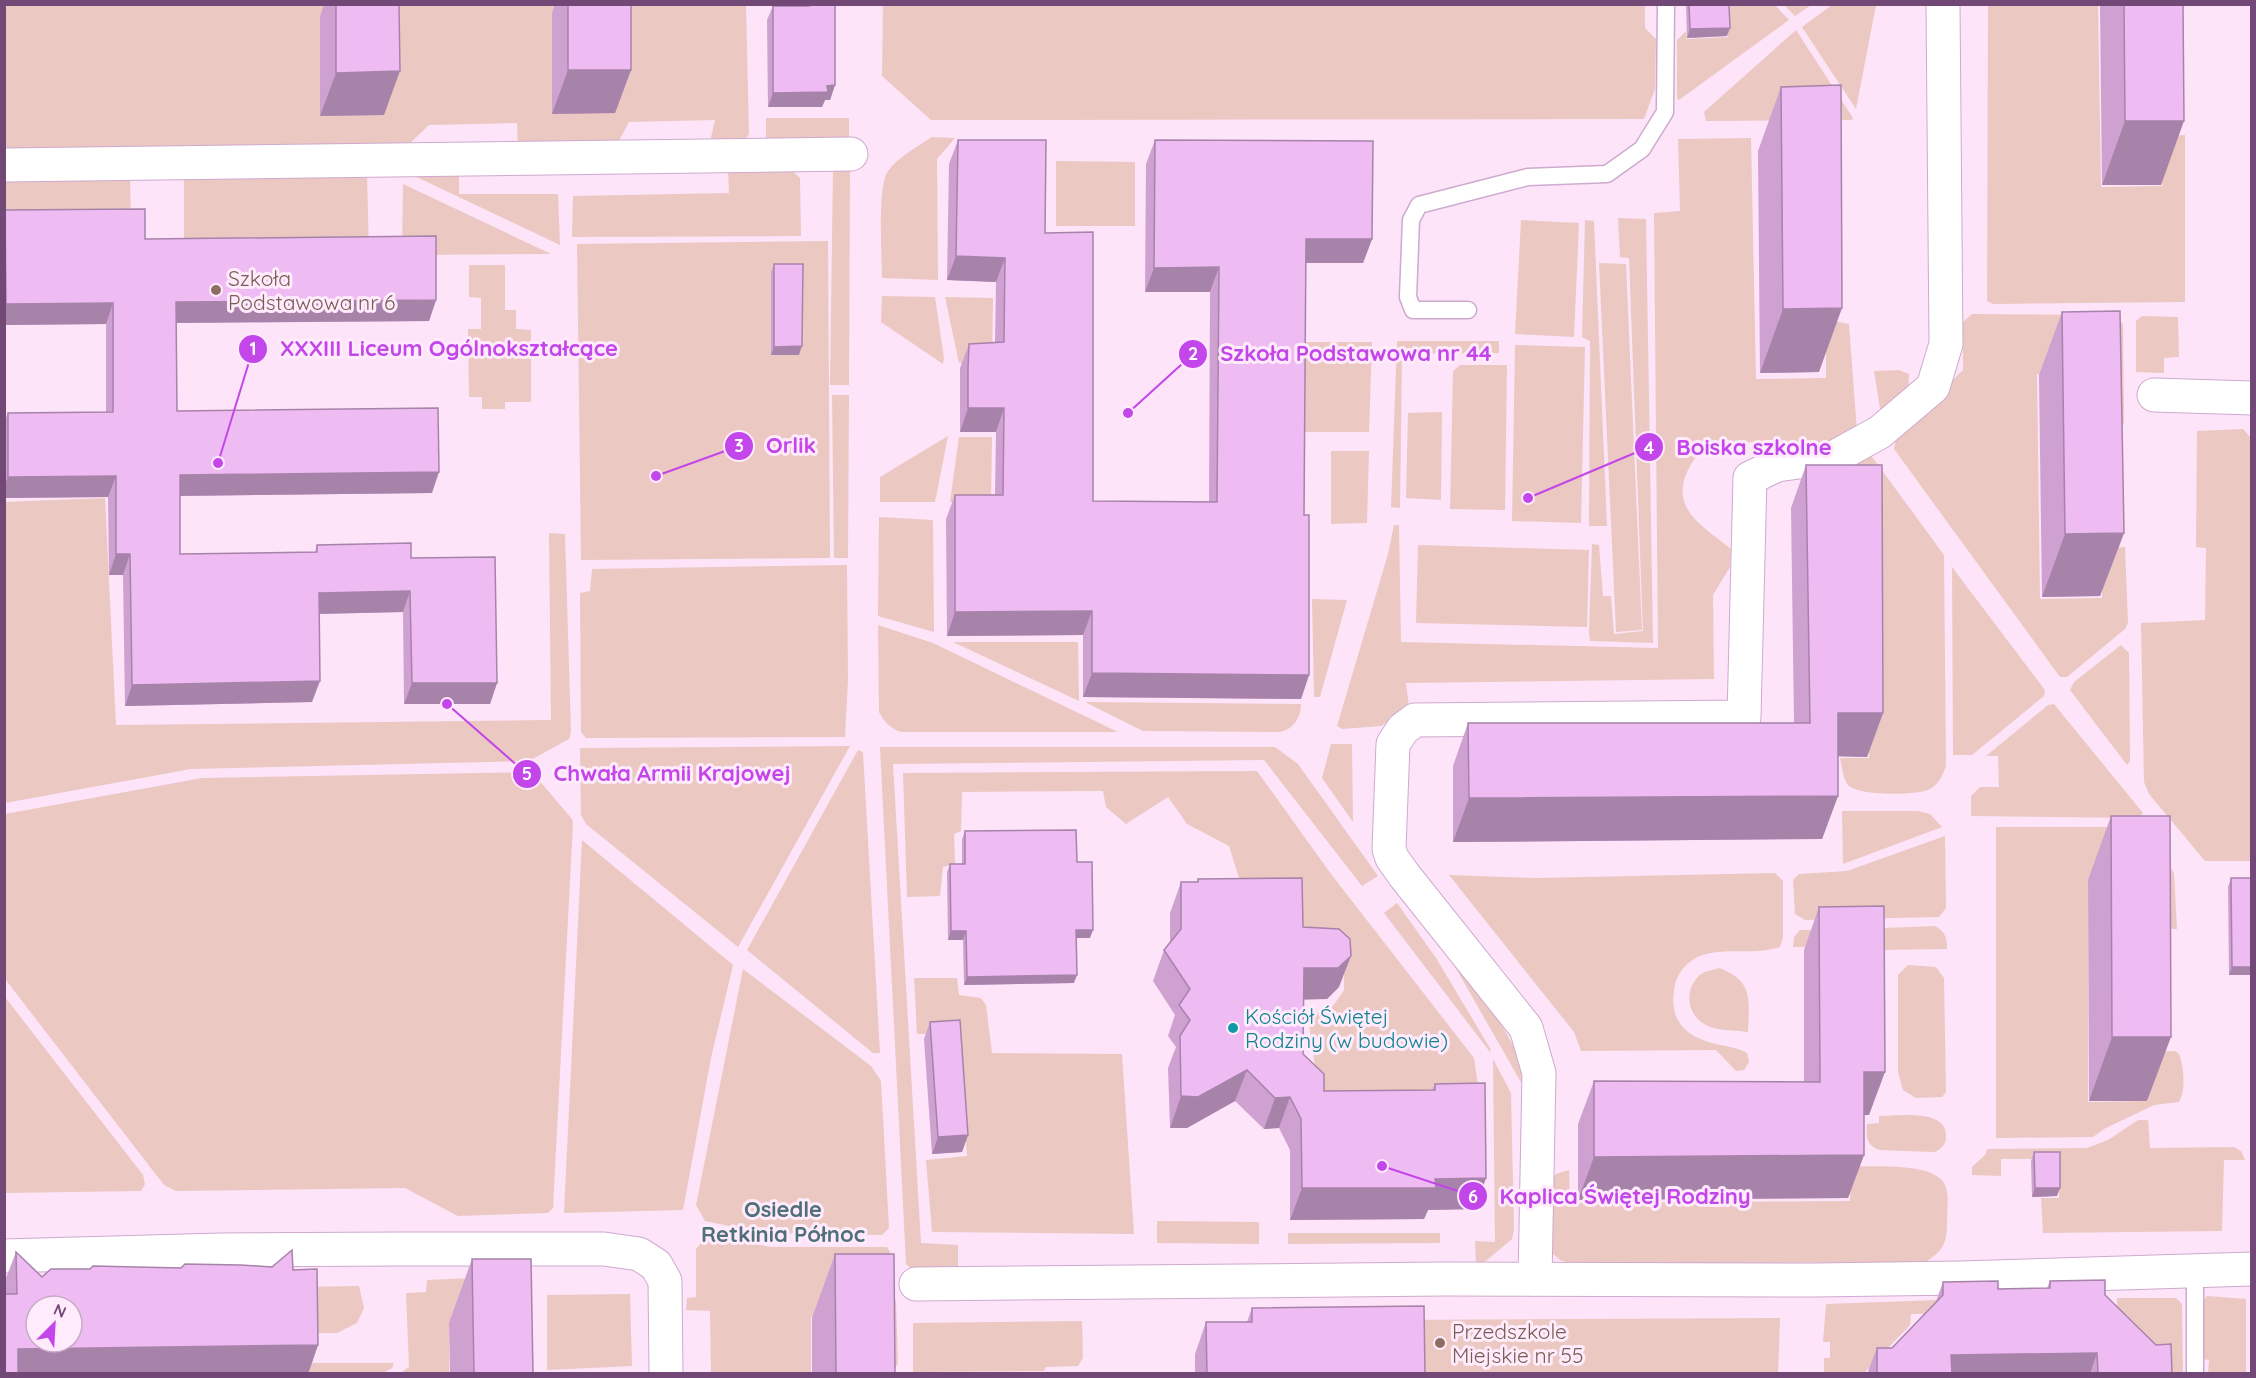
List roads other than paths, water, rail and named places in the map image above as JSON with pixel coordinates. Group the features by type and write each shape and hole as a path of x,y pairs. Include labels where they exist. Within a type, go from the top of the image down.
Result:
{"street":[{"path":"1535,1279 1539,1073 1526,1028 1404,875 1390,853 1393,744 1402,729 1415,720 1744,717 1750,478 1777,465 1835,457 1880,432 1933,387 1946,344 1943,4"},
{"path":"4,165 850,154"},
{"path":"2154,395 2252,398"},
{"path":"4,1256 222,1250 400,1249 604,1249 639,1254 656,1265 665,1281 666,1374"},
{"path":"915,1284 1535,1279 1837,1280 2252,1269"}],"lane":[{"path":"1468,310 1413,310 1408,297 1411,220 1419,205 1528,177 1607,174 1642,148 1665,112 1666,4"},
{"path":"2195,1270 2195,1374"}],"place":[{"name":"Szkoła Podstawowa nr 6","path":"216,290"},
{"name":"Szkoła Podstawowa nr 44","path":"1128,413"},
{"name":"XXXIII Liceum Ogólnokształcące","path":"218,463"},
{"name":"Orlik","path":"656,476"},
{"name":"Boiska szkolne","path":"1528,498"},
{"name":"Chwała Armii Krajowej","path":"447,704"},
{"name":"Kościół Świętej Rodziny (w budowie)","path":"1233,1028"},
{"name":"Kaplica Świętej Rodziny","path":"1382,1166"},
{"name":"Przedszkole Miejskie nr 55","path":"1440,1343"}],"district":[{"name":"Osiedle Retkinia Północ","path":"783,1222"}]}
